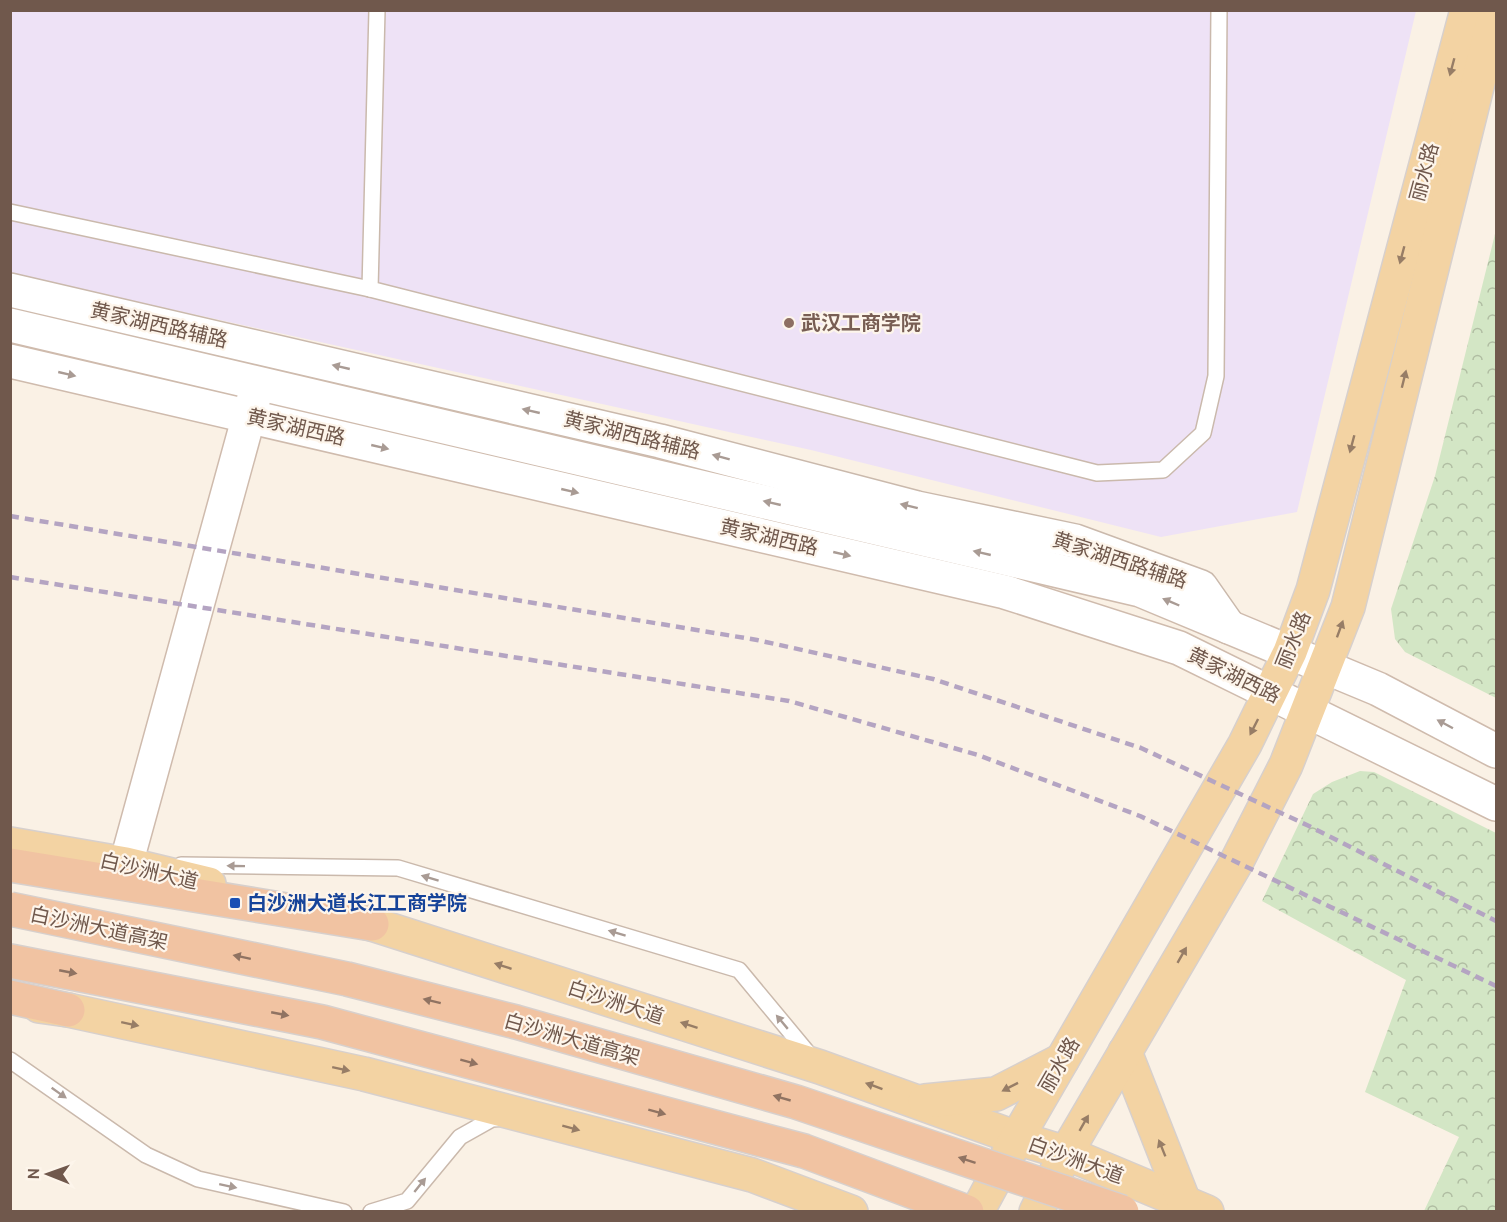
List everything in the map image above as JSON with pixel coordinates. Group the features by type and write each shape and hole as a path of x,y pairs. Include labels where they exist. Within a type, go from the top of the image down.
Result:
{"highway":[{"path":"10,865 372,924"},
{"name":"白沙洲大道高架","path":"10,909 347,979 516,1022 796,1102 1122,1212"},
{"path":"10,961 322,1022 804,1151 967,1212"},
{"path":"10,999 68,1010"}],"main road":[{"name":"丽水路","path":"977,1212 1017,1138 1245,744 1290,652 1313,590 1467,10"},
{"name":"丽水路","path":"1036,1212 1066,1153 1236,863 1286,765 1326,667 1348,607 1496,10"},
{"name":"黄家湖西路辅路","path":"10,290 660,441 917,508 1075,541 1201,587 1229,627"},
{"name":"黄家湖西路","path":"10,325 1140,590 1378,688 1497,751"},
{"name":"黄家湖西路","path":"10,361 1005,592 1179,648 1497,804"},
{"path":"126,864 258,383"},
{"name":"白沙洲大道","path":"10,844 126,864 372,924 819,1067 1017,1138 1066,1153 1195,1207"},
{"path":"68,1010 364,1074 752,1175 851,1212"},
{"path":"1125,1052 1195,1207"},
{"path":"918,1102 996,1094 1062,1060"},
{"path":"752,1175 780,1212"}],"lane":[{"path":"370,288 377,10"},
{"path":"10,212 370,288 1097,473 1162,470 1203,433 1216,376 1219,10"},
{"path":"126,864 398,868 739,970 819,1067"},
{"path":"10,1060 146,1155 198,1179 344,1212"},
{"path":"371,1212 407,1202 460,1137 492,1119 525,1116"}],"shaded area":[{"name":"武汉工商学院","path":"11,11 1416,11 1297,512 1161,537 811,450 11,274"}],"green space":[{"path":"1496,230 1496,698 1405,652 1395,639 1391,609 1435,476"},
{"path":"1360,771 1374,772 1496,833 1496,1211 1424,1211 1459,1137 1365,1092 1406,980 1262,901 1313,794 1332,782"}],"railway":[{"path":"10,516 757,640 933,679 1141,748 1309,826 1496,921"},
{"path":"10,577 789,701 978,755 1140,816 1496,986"}],"place":[{"name":"武汉工商学院","path":"789,323"},
{"name":"白沙洲大道长江工商学院","path":"235,903"}]}
